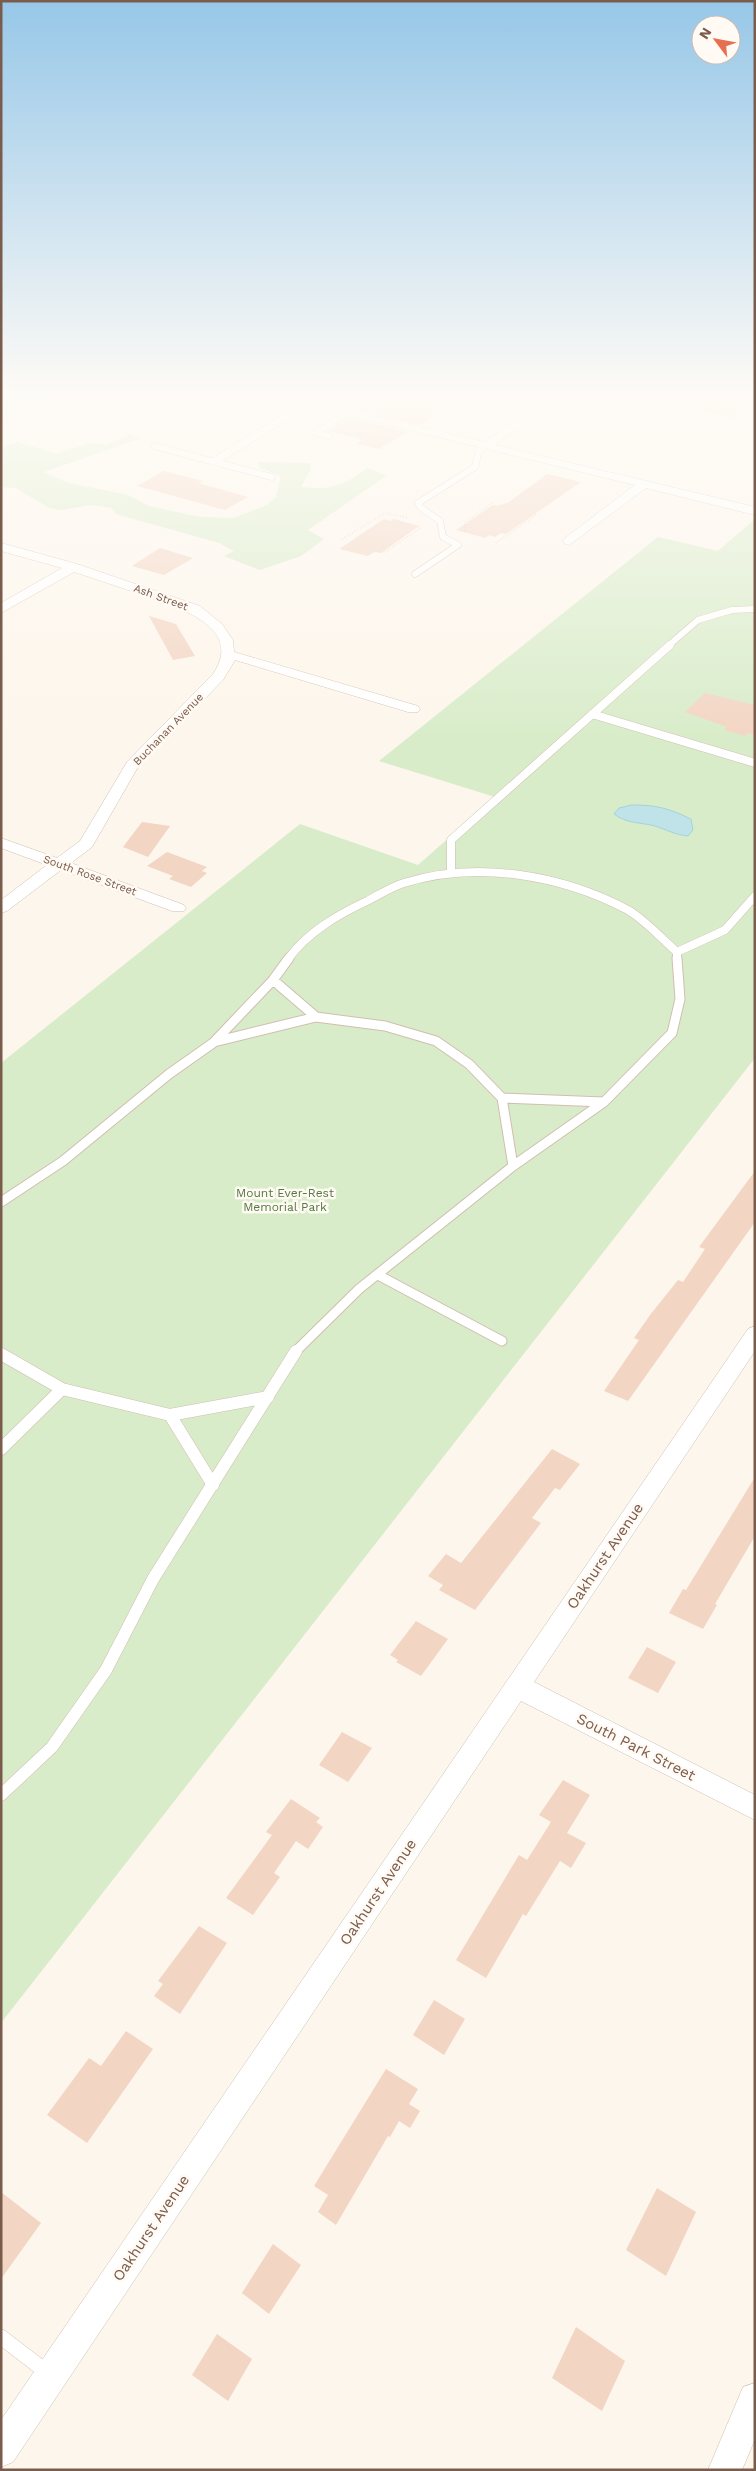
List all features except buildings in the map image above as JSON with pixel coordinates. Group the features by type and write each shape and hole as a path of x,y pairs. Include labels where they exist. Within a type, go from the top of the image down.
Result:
{"street":[{"path":"568,541 605,513"},
{"name":"Ash Street","path":"1,547 73,567 195,609 217,627 226,640 228,654"},
{"path":"1,610 73,567"},
{"path":"228,654 413,709"},
{"name":"Buchanan Avenue","path":"1,908 61,865 86,844 132,765 218,677 228,662 228,654"},
{"name":"South Rose Street","path":"1,843 178,908"},
{"name":"Oakhurst Avenue","path":"1,2450 755,1334"},
{"name":"South Park Street","path":"517,1686 755,1808"},
{"path":"725,2470 755,2399"}],"lane":[{"path":"415,574 458,545 443,536 442,522 438,516 432,513"},
{"path":"451,872 451,840 698,620 732,610 755,608"},
{"path":"592,714 755,763"},
{"path":"1,1202 63,1161 169,1074 214,1043 273,980 294,951 332,918 403,883 451,872 520,874 572,887 629,911 677,952 680,999 672,1033 604,1102 512,1166 378,1274 293,1354 153,1579 106,1670 52,1747 1,1795"},
{"path":"677,952 725,930 755,896"},
{"path":"273,980 316,1017"},
{"path":"214,1043 316,1017 384,1026 436,1041 469,1064 502,1098 512,1166"},
{"path":"502,1098 604,1102"},
{"path":"378,1274 502,1341"},
{"path":"3,1358 62,1389 170,1415 268,1397"},
{"path":"1,1449 62,1389"},
{"path":"170,1415 213,1485"},
{"path":"1,2337 52,2375"}],"path":[{"path":"342,539 384,513"},
{"path":"387,513 414,519"},
{"path":"464,534 465,522 477,513"},
{"path":"496,543 537,514"},
{"path":"385,552 425,525 425,522"}],"green space":[{"path":"183,513 200,517 234,518 246,513 332,513 308,530 324,539 301,556 260,570 224,556 234,551 219,543 116,514"},
{"name":"Mount Ever-Rest Memorial Park","path":"755,519 755,1058 1,2023 1,1063 300,824 418,865 495,797 379,761 658,537 718,551"}],"water":[{"path":"631,805 662,808 676,812 691,819 693,830 688,836 655,826 629,821 614,814 619,808"}]}
